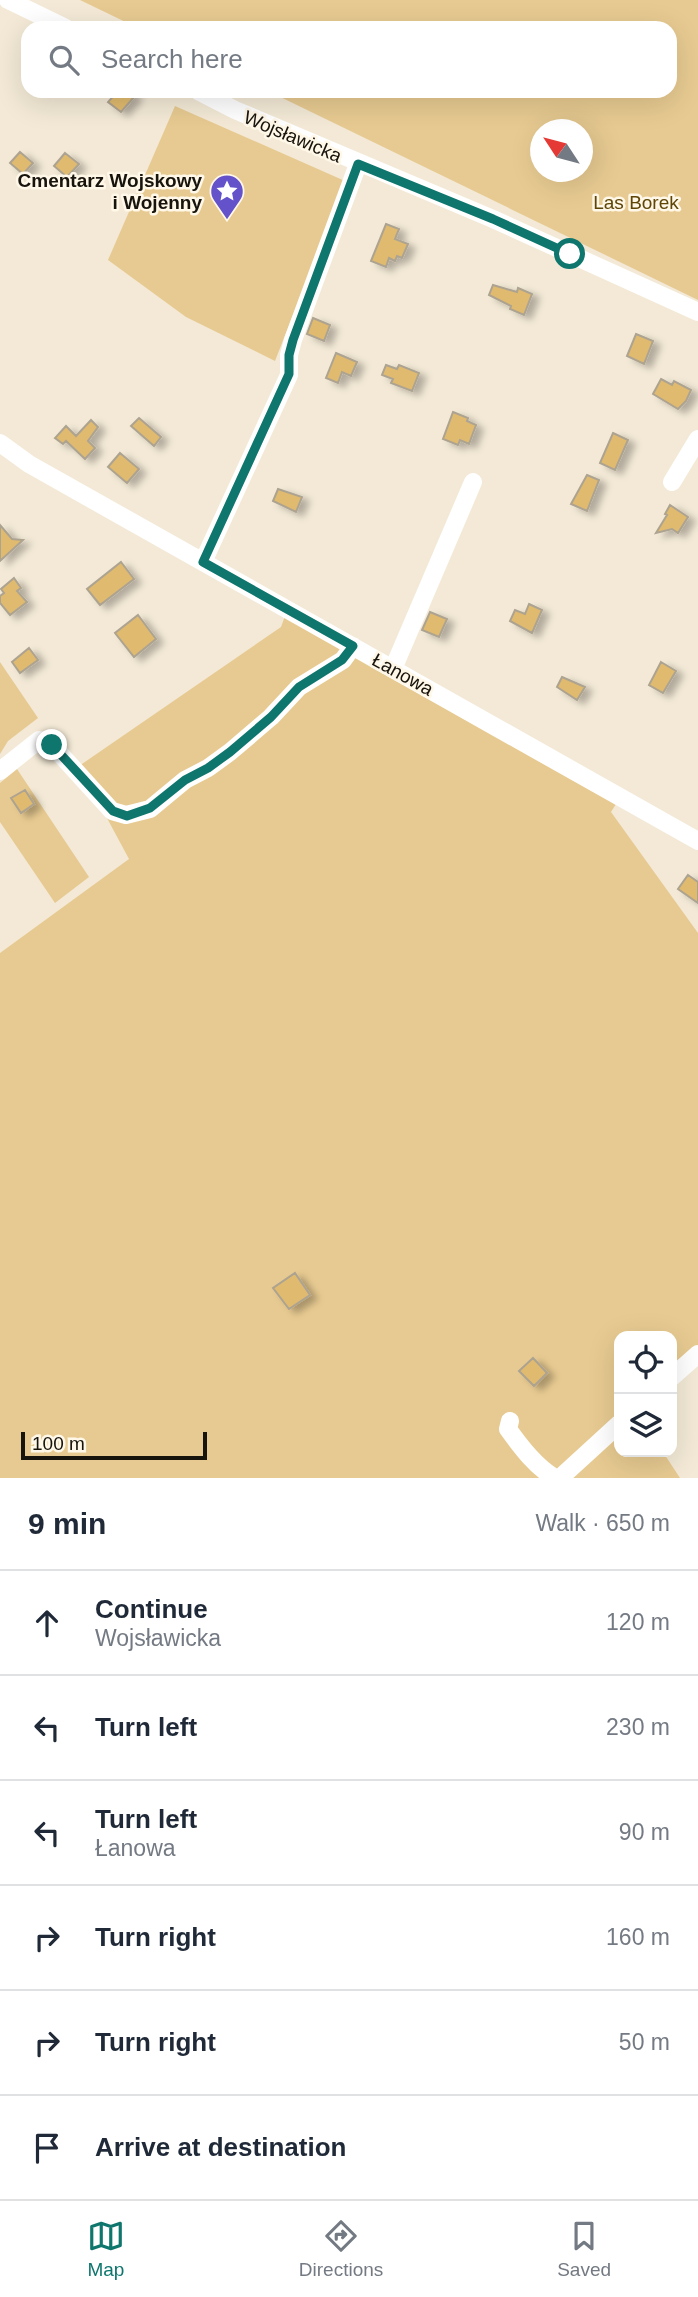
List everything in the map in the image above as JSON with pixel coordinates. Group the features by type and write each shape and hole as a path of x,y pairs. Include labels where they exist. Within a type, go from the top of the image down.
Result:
{"street":[{"path":"8,0 52,21"},
{"name":"Wojsławicka","path":"212,98 358,164 493,219 698,312"},
{"path":"203,562 289,374 289,355 293,340 358,164"},
{"path":"672,482 698,439"},
{"name":"Łanowa","path":"0,443 29,464 698,841"},
{"path":"393,669 473,482"},
{"path":"4,767 39,740 52,745 113,811 127,816 150,808 185,780 230,752 271,717 299,687 342,660 353,646"},
{"path":"677,1373 698,1354"},
{"path":"510,1421 508,1429 534,1461 558,1478 614,1428"}],"green space":[{"name":"Las Borek","path":"80,0 698,0 698,300 282,98 677,98 677,21 124,21"},
{"name":"Cmentarz Wojskowy i Wojenny","path":"175,106 345,181 275,361 186,317 108,260"},
{"path":"285,616 616,804 611,812 698,933 698,1360 677,1379 677,1331 614,1331 614,1457 666,1457 680,1478 0,1478 0,953 129,859 79,766 281,627"},
{"path":"0,662 38,718 8,741 0,754"},
{"path":"17,769 89,877 55,903 0,822 0,783"}],"building":[{"path":"112,98 133,98 121,112 108,102"},
{"path":"20,152 33,163 23,174 10,163"},
{"path":"65,153 79,164 67,177 54,166"},
{"path":"386,224 399,229 395,239 408,244 402,258 397,256 395,261 389,258 386,267 371,261"},
{"path":"493,285 517,292 518,288 532,294 524,315 489,295"},
{"path":"313,318 330,325 324,341 307,334"},
{"path":"636,334 653,341 644,364 627,356"},
{"path":"336,353 357,362 351,376 342,372 338,383 326,378"},
{"path":"386,365 397,369 399,365 419,373 412,391 391,383 393,379 382,375"},
{"path":"661,379 672,385 674,381 691,390 678,409 653,394"},
{"path":"453,412 468,418 467,421 476,425 469,444 460,440 458,445 443,439"},
{"path":"139,418 161,437 154,446 131,426"},
{"path":"91,420 98,427 88,441 95,448 85,459 66,441 63,444 55,438 66,426 76,436"},
{"path":"613,433 628,440 615,470 600,463"},
{"path":"120,453 139,469 127,483 108,467"},
{"path":"587,475 599,480 587,511 571,504"},
{"path":"278,489 302,497 296,512 273,501"},
{"path":"670,505 688,517 678,533 672,529 656,533 667,515 665,514"},
{"path":"0,525 12,539 23,540 0,561"},
{"path":"121,562 134,579 100,605 87,589"},
{"path":"14,578 21,588 17,591 27,602 10,615 0,603 0,596 4,593 1,589"},
{"path":"529,604 542,610 532,633 510,621 515,610 525,614"},
{"path":"430,612 447,619 439,637 422,630"},
{"path":"138,615 156,639 134,657 115,633"},
{"path":"29,648 38,660 20,673 12,662"},
{"path":"661,662 676,671 663,693 649,685"},
{"path":"562,677 585,687 577,700 557,687"},
{"path":"25,790 34,804 21,813 11,798"},
{"path":"688,875 698,882 698,903 678,889"},
{"path":"295,1273 310,1295 289,1309 273,1288"},
{"path":"533,1358 547,1373 534,1386 519,1371"}],"place":[{"name":"Cmentarz Wojskowy i Wojenny","path":"227,221"}],"route":[{"path":"52,745 113,811 127,816 150,808 185,780 230,752 271,717 299,687 342,660 353,646 203,562 289,374 289,355 293,340 358,164 493,219 570,254"}]}
